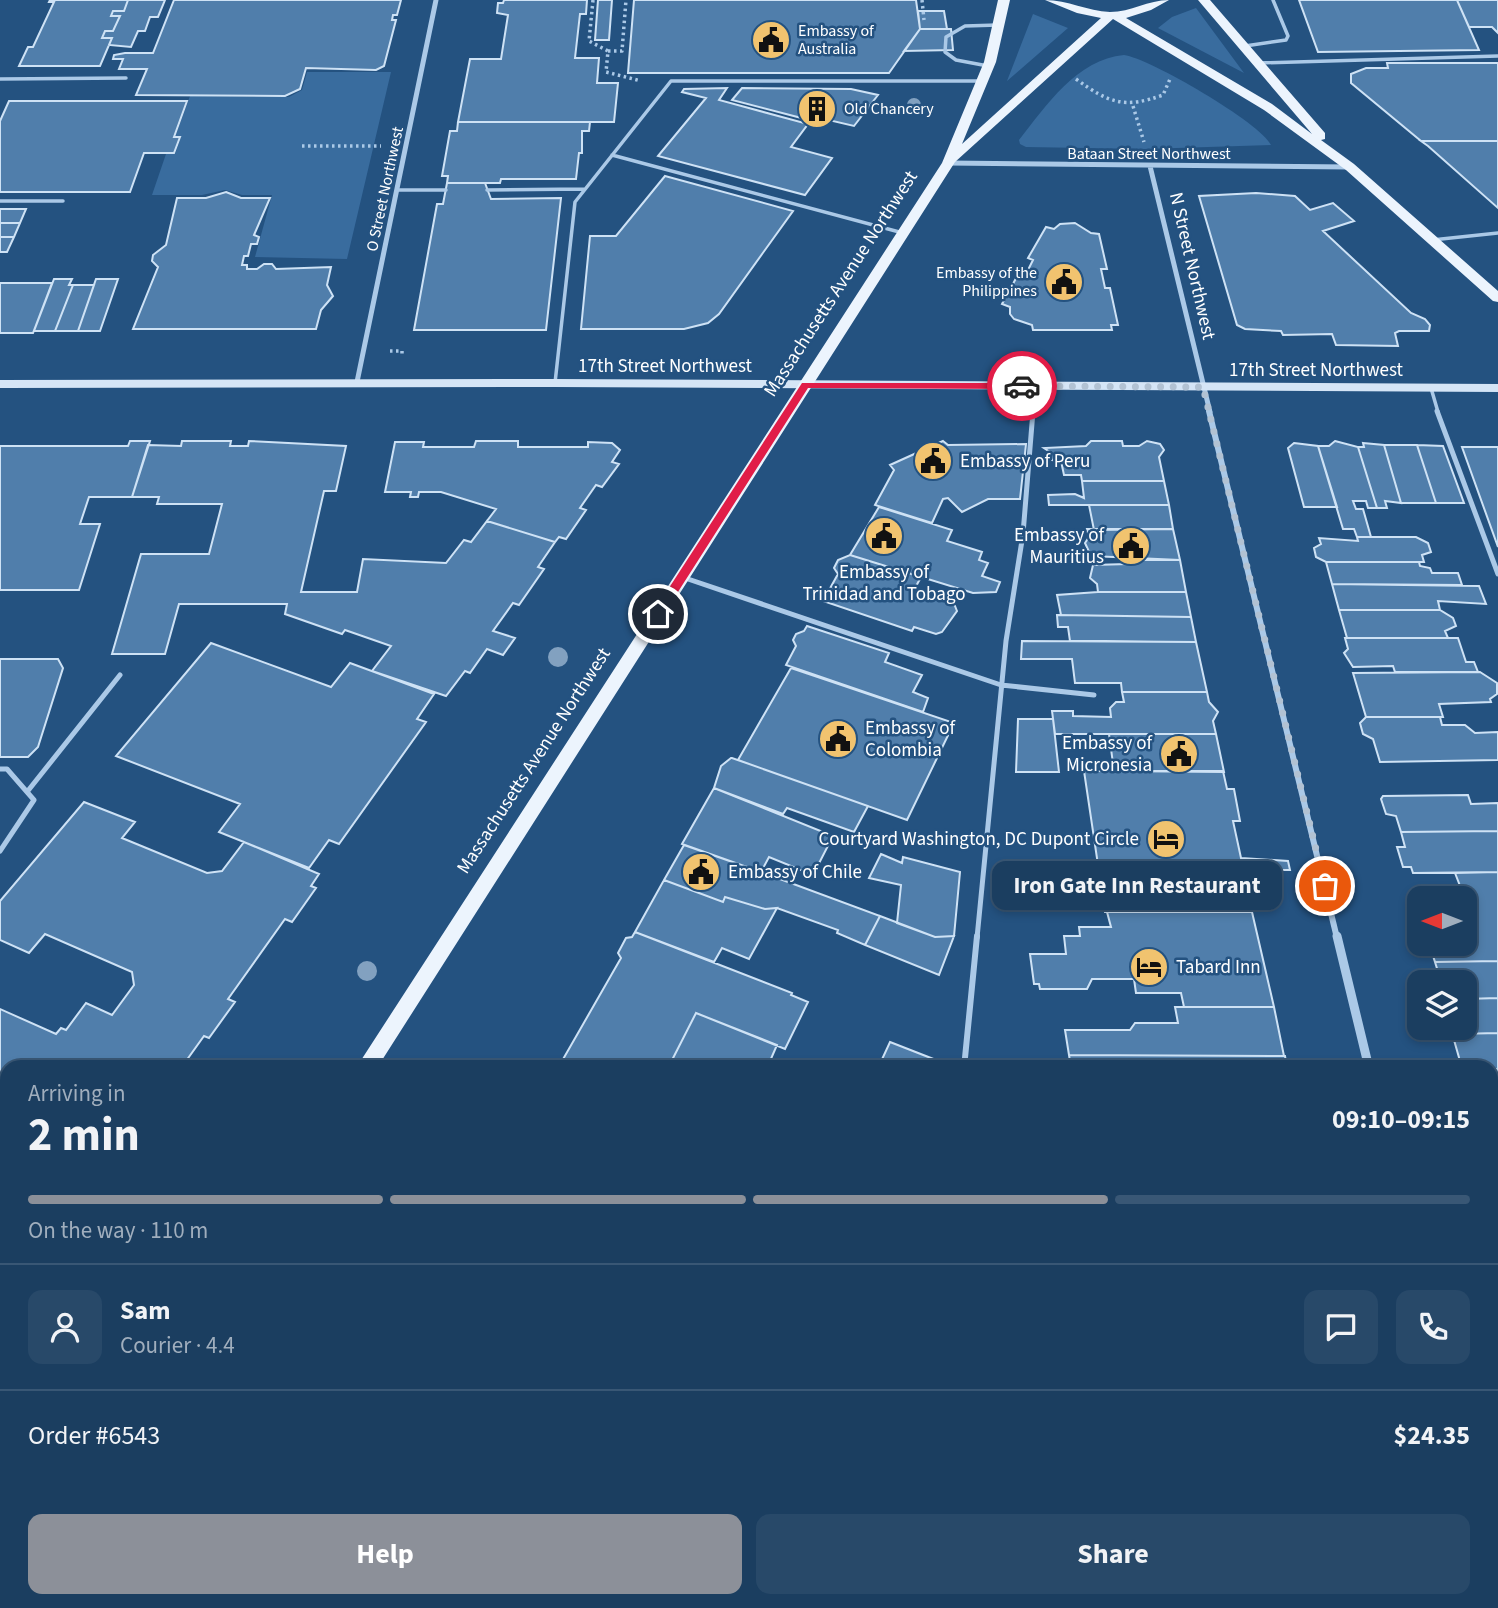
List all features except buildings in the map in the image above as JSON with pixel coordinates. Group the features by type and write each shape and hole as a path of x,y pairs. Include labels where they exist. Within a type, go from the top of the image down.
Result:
{"main road":[{"name":"Massachusetts Avenue Northwest","path":"371,1060 948,163 989,66 1004,0"},
{"path":"1051,0 1113,18 1268,107 1350,167 1498,298"},
{"path":"1113,18 1144,11 1163,0"},
{"path":"1204,0 1242,47 1350,167"},
{"name":"Massachusetts Avenue Northwest","path":"948,163 1113,18"},
{"name":"17th Street Northwest","path":"0,384 357,382 1498,388"}],"street":[{"name":"O Street Northwest","path":"357,382 436,0"},
{"name":"Bataan Street Northwest","path":"948,163 1350,167"},
{"name":"N Street Northwest","path":"1150,166 1367,1060"}],"lane":[{"path":"1242,47 1286,40 1288,36 1273,0"},
{"path":"989,66 956,60 945,52 946,37 965,26 998,25"},
{"path":"1256,63 1383,57 1498,56"},
{"path":"0,79 125,78"},
{"path":"555,383 575,202 671,80 983,80"},
{"path":"612,155 903,233"},
{"path":"488,190 585,189"},
{"path":"397,190 446,190"},
{"path":"0,201 63,201"},
{"path":"1432,240 1498,233"},
{"path":"965,1060 1002,685 1023,534 1035,386"},
{"path":"1431,388 1441,425 1498,574"},
{"path":"682,577 1002,685 1094,695"},
{"path":"27,792 120,675"},
{"path":"0,769 7,769 34,800 0,851"}],"path":[{"path":"593,0 589,41 608,51 622,51 626,0"},
{"path":"922,0 924,20"},
{"path":"608,51 606,72 666,86"},
{"path":"1069,75 1095,95 1133,106 1163,95 1173,72"},
{"path":"1133,106 1147,152"},
{"path":"302,146 406,146"},
{"path":"390,351 402,351"}],"shaded area":[{"path":"1196,8 1244,73 1158,28 1172,17"},
{"path":"1033,14 1068,28 1007,81"},
{"path":"1124,55 1156,67 1203,93 1247,122 1271,145 1145,149 1026,147 1020,144 1019,140 1064,86 1092,65 1107,58"},
{"path":"307,72 391,72 347,259 255,257 272,195 242,195 225,190 202,195 152,195 166,154 175,154 181,137 175,137 190,96 289,97 302,90"}],"way so far":[{"path":"1022,386 1203,387 1325,886"}],"place":[{"name":"Embassy of Australia","path":"771,40"},
{"name":"Old Chancery","path":"817,109"},
{"name":"Embassy of the Philippines","path":"1064,282"},
{"name":"Embassy of Peru","path":"933,461"},
{"name":"Embassy of Trinidad and Tobago","path":"884,536"},
{"name":"Embassy of Mauritius","path":"1131,546"},
{"name":"Embassy of Colombia","path":"838,739"},
{"name":"Embassy of Micronesia","path":"1179,754"},
{"name":"Courtyard Washington, DC Dupont Circle","path":"1166,839"},
{"name":"Embassy of Chile","path":"701,872"},
{"name":"Iron Gate Inn Restaurant","path":"1325,886"},
{"name":"Tabard Inn","path":"1149,967"}],"route":[{"path":"658,614 805,385 1022,386"}]}
